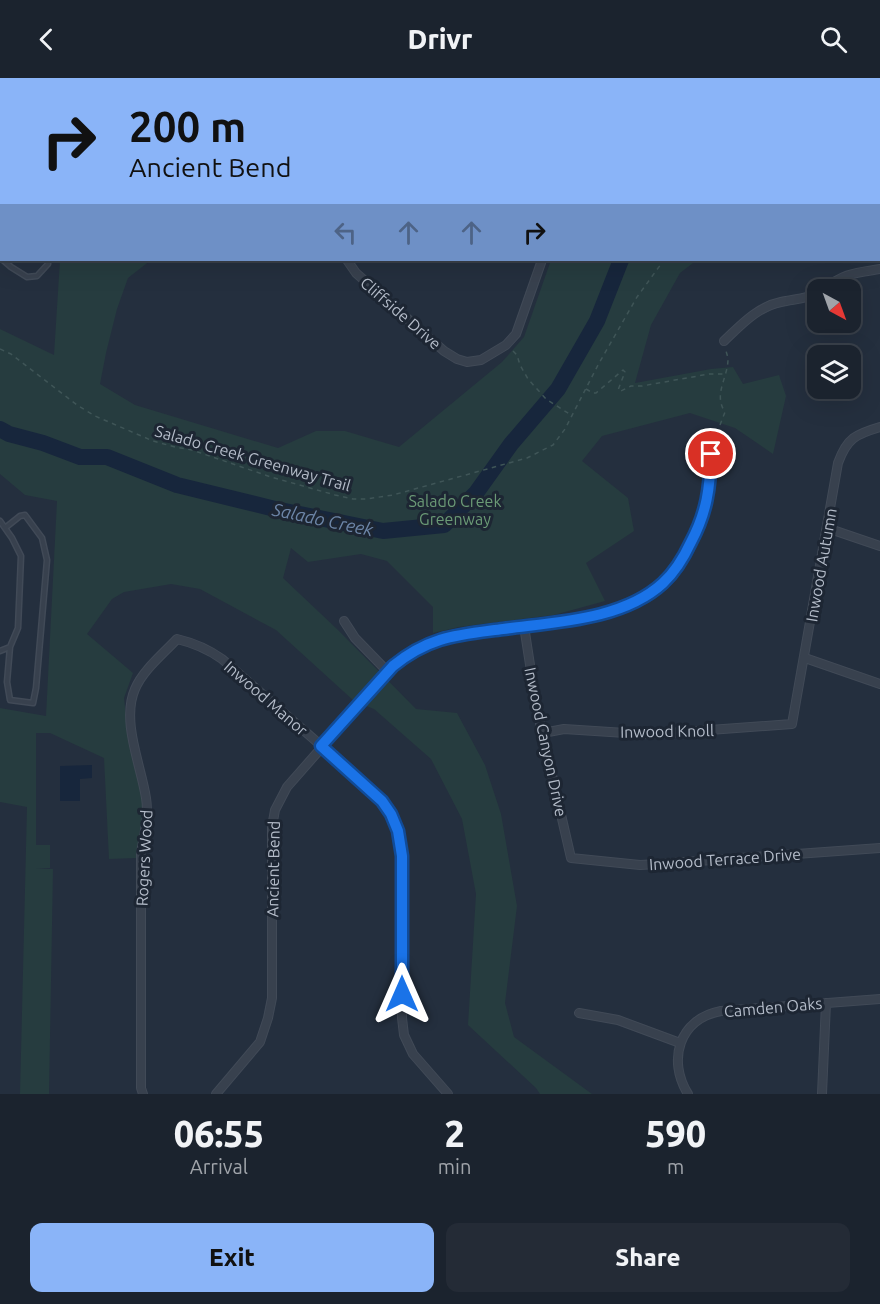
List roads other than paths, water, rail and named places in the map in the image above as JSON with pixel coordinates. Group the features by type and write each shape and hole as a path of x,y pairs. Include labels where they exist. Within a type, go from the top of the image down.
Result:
{"street":[{"name":"Cliffside Drive","path":"348,261 358,275 444,351 467,362 481,360 506,345 516,334 542,261"},
{"path":"838,279 880,269"},
{"path":"724,341 759,310 779,302 807,298"},
{"name":"Inwood Autumn","path":"792,724 838,463 843,450 852,440 862,432 880,427"},
{"name":"Ancient Bend","path":"216,1094 260,1042 268,1018 272,998 272,827 275,810 287,787 388,672 415,650 438,640 592,616 646,596 663,583 684,557 705,508 710,482 712,442 716,434"},
{"path":"827,528 880,546"},
{"path":"344,621 356,638 388,672"},
{"name":"Inwood Canyon Drive","path":"524,626 533,688 571,858"},
{"name":"Inwood Manor","path":"177,639 208,649 222,659 382,801 391,814 398,831 402,856 404,1035 418,1060 446,1093"},
{"name":"Rogers Wood","path":"142,1094 141,853 147,817 147,799 130,724 130,702 144,675 177,639"},
{"path":"804,658 880,684"},
{"name":"Inwood Knoll","path":"543,733 564,729 655,734 792,724"},
{"name":"Inwood Terrace Drive","path":"571,858 649,864 880,848"},
{"name":"Camden Oaks","path":"680,1044 692,1025 700,1018 716,1012 880,999"},
{"path":"822,1094 826,1003"},
{"path":"579,1014 618,1020 680,1044 678,1068 688,1094"}],"lane":[{"path":"5,261 27,278 37,276 48,261"},
{"path":"0,521 21,556 18,628 10,647 7,682 10,700 33,703 47,561 42,538 25,515 20,516 5,528"},
{"path":"0,651 10,647"}],"water":[{"path":"92,765 92,778 80,779 80,801 60,801 60,766"}],"waterway":[{"name":"Salado Creek","path":"0,429 80,457 107,457 177,485 275,509 383,531 444,525 476,493 511,444 558,389 597,321 621,261"}],"park label":[{"name":"Salado Creek Greenway","path":"455,510"}]}
